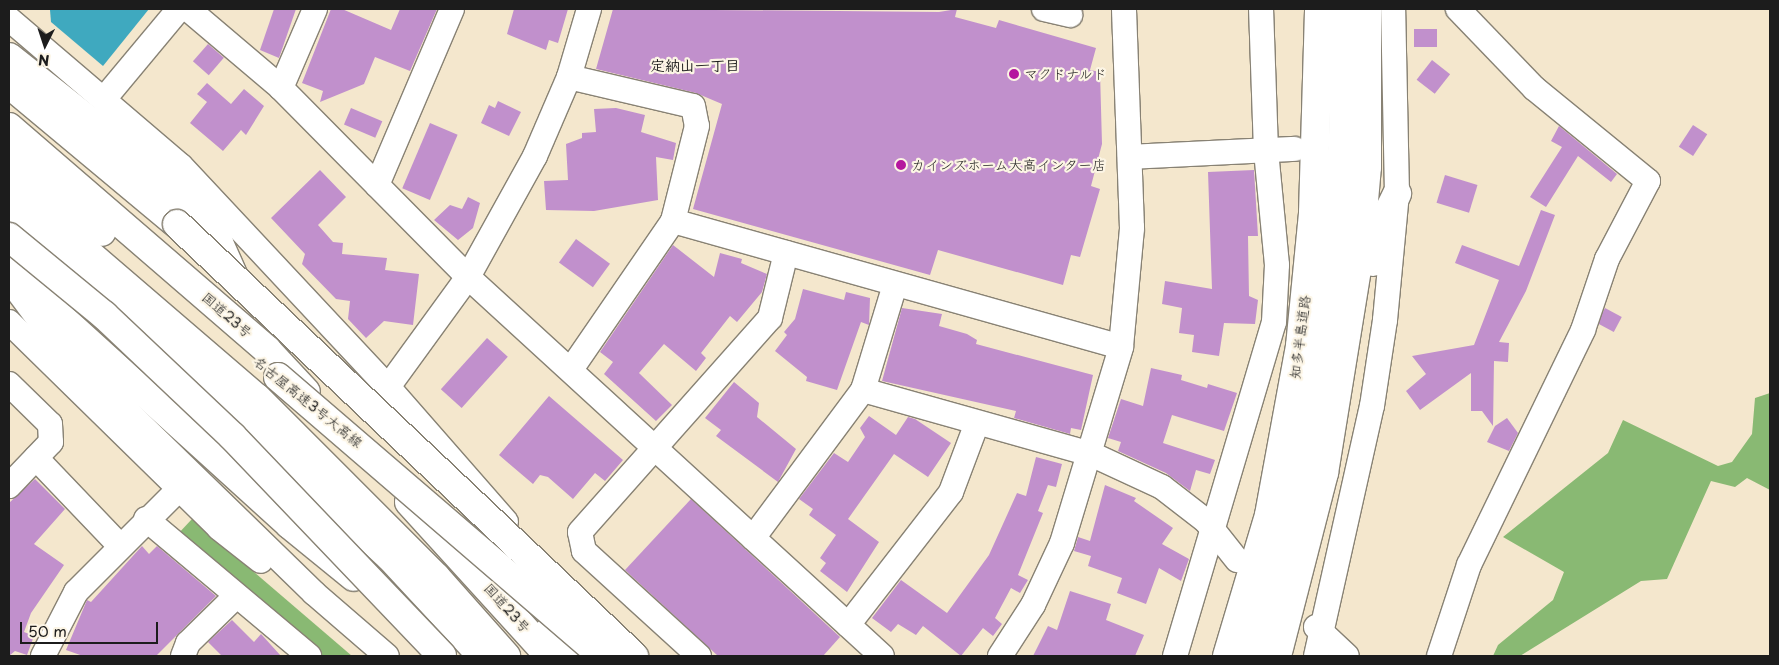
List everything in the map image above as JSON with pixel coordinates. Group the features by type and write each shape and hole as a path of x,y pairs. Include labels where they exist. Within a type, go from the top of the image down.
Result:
{"highway":[{"name":"知多半島道路","path":"1227,656 1269,515 1300,346 1314,213 1319,9"},
{"name":"知多半島道路","path":"1253,656 1301,486 1327,338 1343,147 1344,9"},
{"path":"1277,656 1324,473 1358,267 1367,167 1366,9"},
{"path":"9,57 159,176 219,243 267,350"},
{"path":"9,84 176,224 634,656"},
{"name":"国道23号","path":"9,127 267,350 521,623 549,656"},
{"name":"名古屋高速3号大高線","path":"9,154 387,467 602,656"},
{"name":"名古屋高速3号大高線","path":"9,185 257,398 436,577 506,656"},
{"path":"1284,656 1321,559 1340,486 1377,235 1397,194"},
{"path":"9,217 148,333 390,557 482,656"},
{"path":"9,237 104,315 232,436 442,656"},
{"path":"9,270 290,525 453,656"},
{"path":"521,623 561,636 581,656"}],"street":[{"path":"104,99 179,9"},
{"path":"188,9 281,88 468,277 572,368 652,446 882,656"},
{"path":"281,88 315,9"},
{"path":"377,186 452,9"},
{"path":"388,387 468,277 535,156 569,77 589,9"},
{"path":"1044,9 1070,15"},
{"path":"1000,656 1033,605 1062,543 1091,454 1121,347 1130,279 1130,157 1124,9"},
{"path":"1175,656 1274,322 1277,265 1266,151 1261,9"},
{"path":"1316,656 1320,631 1372,406 1397,194 1389,158 1393,9"},
{"path":"1439,656 1469,565 1583,330 1607,259 1648,182 1534,88 1458,9"},
{"path":"9,19 180,166 388,387 483,494 611,656"},
{"path":"569,77 693,106 697,126 673,220 572,368"},
{"path":"1130,157 1295,148"},
{"path":"673,220 1121,347"},
{"path":"699,656 584,552 580,532 652,446 770,318 786,253"},
{"path":"9,279 54,340 314,593 387,656"},
{"path":"753,538 863,390 895,284"},
{"path":"9,322 179,489 260,561 314,593"},
{"path":"9,384 50,424 51,442 9,486"},
{"path":"863,390 1091,454 1162,487 1206,521 1212,534 1237,560"},
{"path":"848,625 951,492 977,423"},
{"path":"36,458 119,545"},
{"path":"43,656 76,592 119,545 179,489"},
{"path":"146,519 235,597 309,656"},
{"path":"183,656 188,643 235,597"},
{"path":"1320,631 1348,656"}],"green space":[{"path":"1770,393 1770,490 1747,478 1735,487 1711,481 1667,579 1641,581 1520,656 1493,656 1498,645 1553,600 1564,572 1503,537 1608,453 1623,420 1718,466 1732,462 1752,434 1755,398"},
{"path":"192,519 352,656 322,656 177,535"}],"water":[{"path":"149,9 103,66 51,22 50,10"}],"building":[{"path":"274,9 296,9 279,58 260,50"},
{"path":"331,9 342,9 391,30 400,9 437,9 410,71 375,57 364,84 320,102 323,91 302,83"},
{"path":"514,9 568,9 558,43 549,40 546,50 507,34"},
{"name":"カインズホーム大高インター店","path":"613,9 939,12 957,9 955,17 996,28 999,20 1096,48 1090,70 1100,72 1102,144 1091,186 1100,189 1080,257 1071,255 1063,285 938,250 930,275 693,209 722,104 696,93 596,69"},
{"path":"1414,29 1437,29 1437,47 1414,47"},
{"path":"208,44 224,58 209,75 193,61"},
{"path":"1432,60 1450,74 1435,94 1417,80"},
{"path":"207,83 231,104 244,89 264,106 246,135 241,130 223,151 190,123 207,102 197,94"},
{"path":"498,101 521,112 509,136 481,123 489,105 495,108"},
{"path":"351,108 382,121 375,138 344,125"},
{"path":"616,108 645,115 641,132 676,143 673,160 656,157 658,200 594,211 546,210 544,181 568,180 566,144 582,138 582,133 596,132 594,109"},
{"path":"430,123 458,135 430,200 402,188"},
{"path":"1693,125 1707,134 1693,156 1679,147"},
{"path":"1559,126 1617,174 1611,182 1578,156 1546,207 1530,197 1562,147 1551,141"},
{"path":"320,170 346,197 318,225 333,242 343,243 342,254 387,258 385,270 419,274 413,325 384,321 366,338 348,319 350,301 336,299 302,264 305,254 271,218"},
{"path":"1254,170 1258,236 1248,236 1249,296 1258,300 1255,324 1224,323 1219,356 1192,352 1194,335 1179,333 1182,308 1162,304 1165,281 1212,289 1208,172"},
{"path":"1445,175 1478,185 1469,213 1437,203"},
{"path":"468,197 480,203 473,228 458,240 434,220 450,205 462,209"},
{"path":"1541,210 1555,215 1526,291 1499,342 1509,343 1508,362 1494,361 1493,426 1482,411 1471,411 1471,373 1420,410 1406,391 1426,374 1412,356 1474,345 1499,280 1455,263 1462,245 1519,266"},
{"path":"576,239 610,264 593,287 559,262"},
{"path":"673,245 714,277 720,253 742,259 741,263 767,274 762,292 737,322 730,316 701,353 706,358 696,371 664,344 639,373 672,405 656,421 604,374 613,362 600,352"},
{"path":"803,289 844,300 846,292 870,298 869,325 861,322 837,390 806,381 807,377 775,351 787,335 784,332 795,319"},
{"path":"902,308 942,314 939,326 967,334 977,340 976,344 1093,375 1081,430 1071,428 1070,434 1014,418 1016,411 882,381"},
{"path":"1605,308 1622,317 1614,332 1597,323"},
{"path":"487,338 508,357 462,408 441,389"},
{"path":"1151,368 1182,375 1181,380 1207,388 1208,384 1237,393 1224,431 1172,415 1163,443 1215,460 1210,474 1196,470 1190,491 1166,473 1118,451 1121,442 1108,438 1121,399 1143,406"},
{"path":"734,382 759,403 757,417 796,449 778,482 716,436 721,430 705,418"},
{"path":"549,396 623,460 605,481 595,473 573,499 548,477 540,475 533,484 499,455"},
{"path":"869,416 896,435 908,417 915,419 951,443 928,477 894,454 848,519 879,542 847,592 820,571 826,563 820,558 836,535 809,515 813,509 799,499 834,453 848,462 865,437 860,428"},
{"path":"1507,418 1518,433 1509,451 1487,442 1495,426"},
{"path":"1036,457 1062,464 1056,487 1048,485 1038,511 1043,513 1018,575 1028,580 1020,593 1011,588 995,618 1002,624 993,636 983,628 961,656 923,626 916,635 898,624 891,632 872,618 901,580 947,613 989,555 1017,493 1026,496"},
{"path":"35,479 65,509 34,544 64,565 31,613 24,632 34,636 27,655 15,651 9,656 9,503"},
{"path":"1105,485 1136,498 1134,501 1173,528 1162,544 1189,559 1181,581 1159,568 1146,604 1117,593 1122,578 1088,566 1091,556 1074,551 1078,537 1090,541"},
{"path":"691,499 840,637 823,656 718,656 625,570"},
{"path":"142,546 149,554 157,546 216,596 156,656 83,656 66,650 87,600 91,602"},
{"path":"1070,591 1111,604 1106,620 1144,635 1135,656 1033,656 1048,626 1057,630"},
{"path":"232,620 254,642 261,634 281,656 222,656 208,642"}],"place":[{"name":"マクドナルド","path":"1014,74"},
{"name":"カインズホーム大高インター店","path":"901,165"}],"district":[{"name":"定納山一丁目","path":"695,65"}]}
